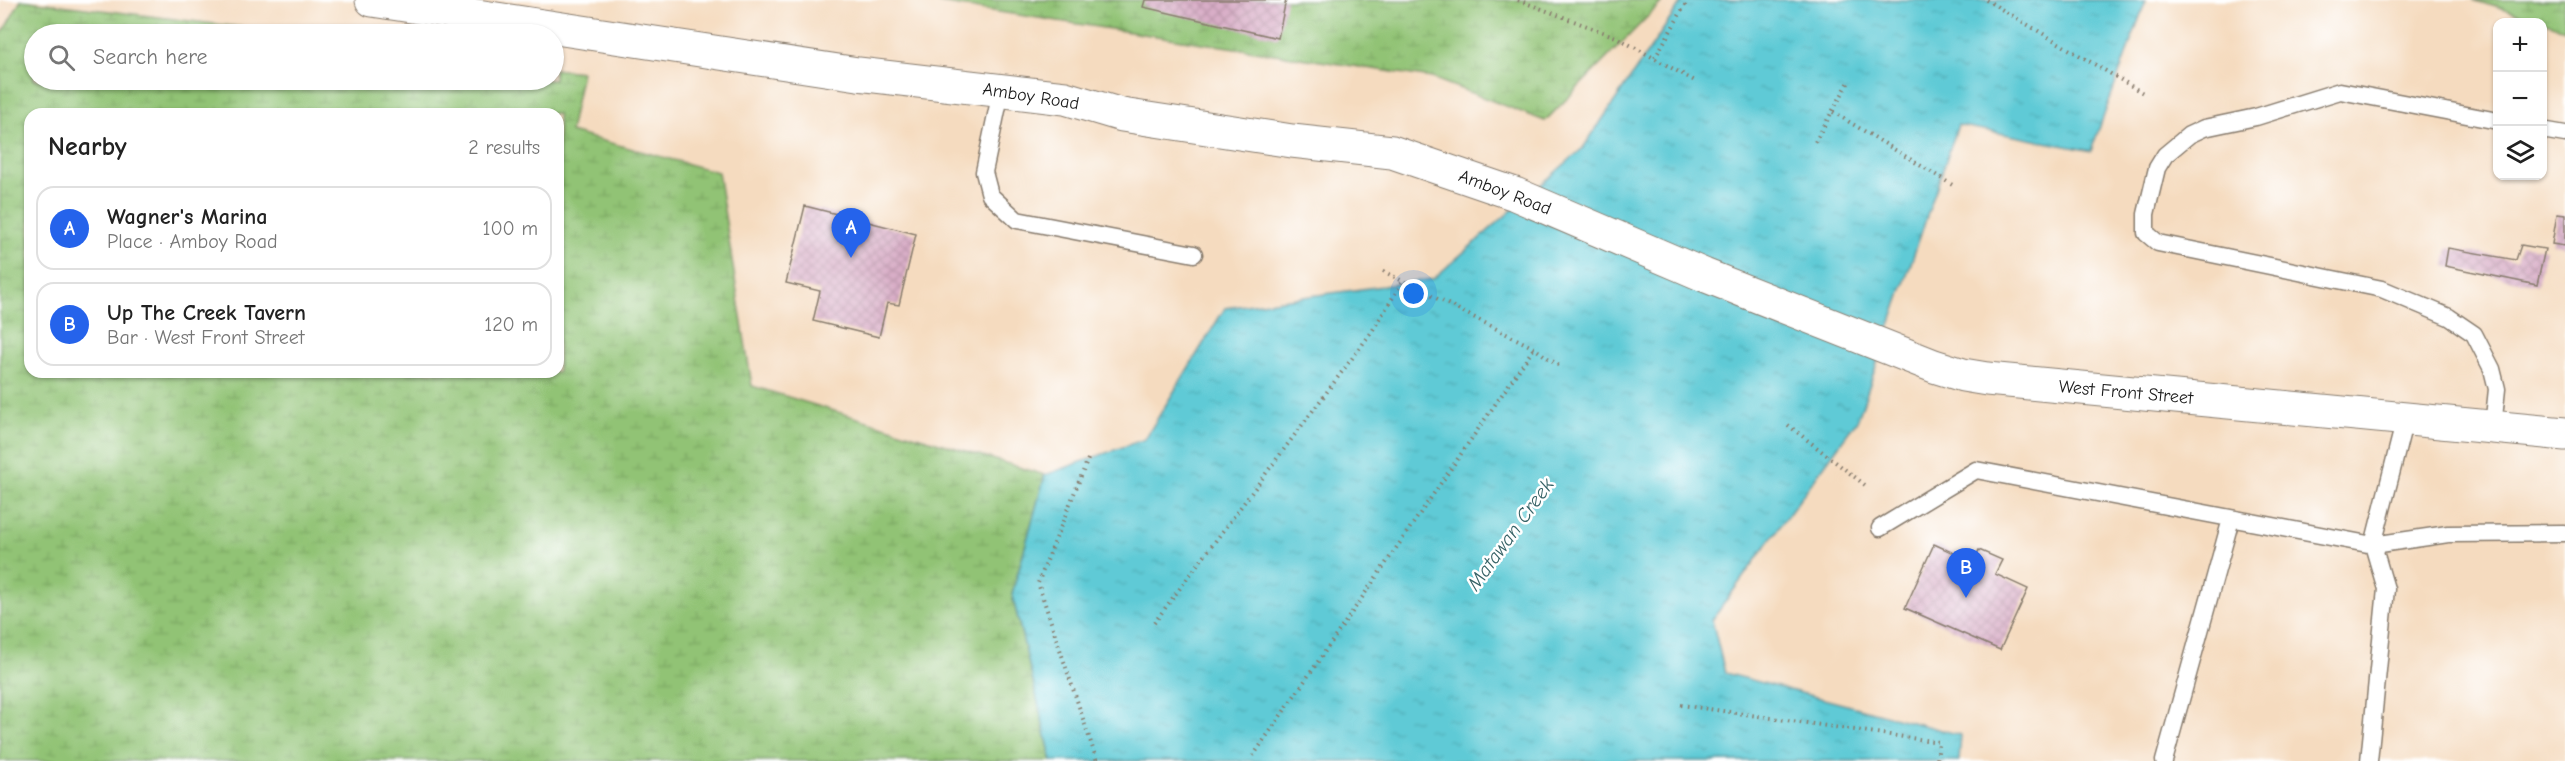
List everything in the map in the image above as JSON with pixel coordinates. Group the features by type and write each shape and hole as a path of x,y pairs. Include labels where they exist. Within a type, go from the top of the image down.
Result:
{"main road":[{"name":"Amboy Road","path":"372,0 530,24"},
{"name":"Amboy Road","path":"564,29 858,74 1065,98 1134,117 1292,141 1392,152 1515,194 1704,275"},
{"name":"West Front Street","path":"1704,275 1934,366 1987,379 2565,434"}],"lane":[{"path":"1001,91 984,172 990,195 1017,220 1194,254"},
{"path":"2493,120 2340,91 2302,101 2256,117 2204,128 2189,135 2165,155 2157,168 2146,214 2146,233 2158,243 2382,289 2449,317 2474,334 2492,369 2497,389 2493,427"},
{"path":"2547,130 2565,134"},
{"path":"2372,760 2386,589 2373,545 2405,418"},
{"path":"1880,528 1976,470 2373,545 2448,534 2565,532"},
{"path":"2164,761 2231,519"}],"path":[{"path":"1518,0 1616,37 1695,81"},
{"path":"1655,58 1688,0"},
{"path":"1986,0 2143,93"},
{"path":"1815,142 1850,80"},
{"path":"1833,112 1954,186"},
{"path":"1383,271 1534,348 1562,368"},
{"path":"1154,623 1371,333 1403,281"},
{"path":"1253,756 1534,348"},
{"path":"1788,425 1864,485"},
{"path":"1089,459 1038,583 1097,761"},
{"path":"1681,705 1939,742 1937,761"}],"green space":[{"path":"21,0 215,24 24,24 24,90 564,90 564,70 582,72 570,132 718,172 752,386 1045,475 1012,594 1052,761 0,761 0,37"},
{"path":"920,0 1664,0 1545,121 1432,78"},
{"path":"2473,0 2565,0 2565,29 2547,23 2547,18 2530,18"}],"water":[{"name":"Matawan Creek","path":"1683,0 2146,0 2091,151 1958,125 1858,419 1712,620 1725,673 1961,735 1959,761 1052,761 1012,594 1045,475 1145,439 1225,308 1433,279 1583,148"}],"building":[{"path":"1145,0 1286,0 1278,38 1143,7"},
{"path":"805,206 916,234 899,305 887,303 879,337 813,321 820,291 786,283"},
{"path":"2557,214 2565,215 2565,246 2552,244"},
{"path":"2521,245 2545,249 2537,285 2445,266 2448,248 2516,260"},
{"path":"1934,544 1973,562 1979,550 2002,560 1995,574 2028,589 2000,650 1905,608"}],"place":[{"name":"Wagner's Marina","path":"851,258"},
{"name":"Up The Creek Tavern","path":"1966,598"}]}
